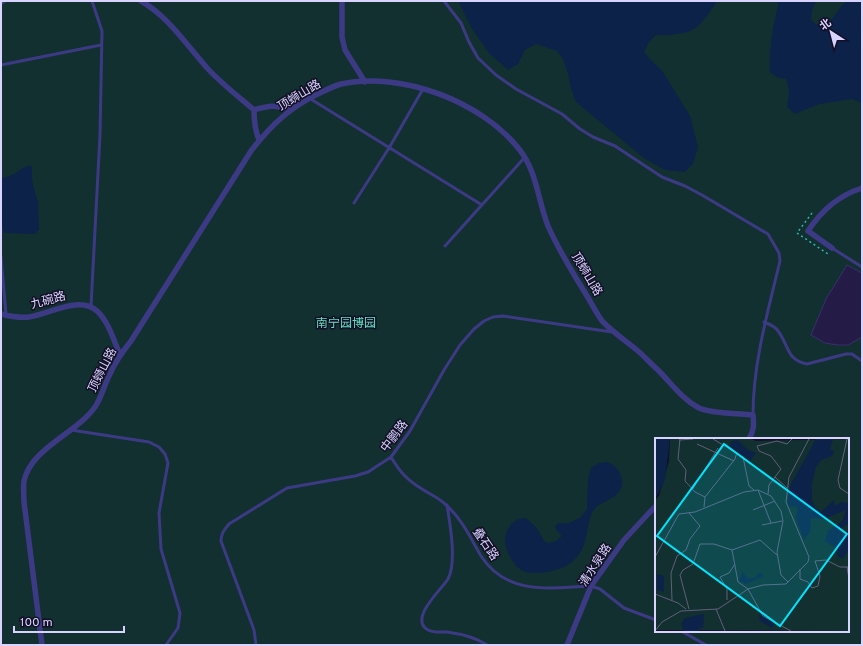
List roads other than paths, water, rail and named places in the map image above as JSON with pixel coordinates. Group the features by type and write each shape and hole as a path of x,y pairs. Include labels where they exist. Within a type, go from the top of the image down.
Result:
{"street":[{"path":"142,1 155,10 190,46 208,69 254,110 254,120 259,140"},
{"path":"342,1 342,38 345,50 365,82"},
{"name":"顶蛳山路","path":"42,645 24,502 24,481 29,469 39,456 85,419 95,408 120,355 131,341 250,151 274,123 291,110 309,98 340,84 390,82 423,89 453,100 483,116 504,132 525,157 530,168 548,225 565,260 602,320 613,332 638,351 681,395 700,408 754,415"},
{"path":"254,110 277,105 291,110"},
{"path":"832,248 808,231 819,216 833,202 853,191 862,188"},
{"name":"九碗路","path":"3,315 28,317 77,304 91,306"},
{"path":"91,306 98,312 108,326 120,355"},
{"path":"750,438 754,425 754,415"},
{"name":"清水泉路","path":"567,645 591,586 624,540 655,507"}],"lane":[{"path":"91,306 100,135 102,31 92,1"},
{"path":"444,1 461,23 478,58 496,75 516,89 562,114 580,129 593,137 615,146 629,154 648,169 662,177 702,194 768,234 779,253 780,261 764,322 756,380 754,415"},
{"path":"1,65 101,45"},
{"path":"354,203 389,148 423,89"},
{"path":"309,98 482,205"},
{"path":"445,246 525,157"},
{"path":"832,248 862,267"},
{"path":"1,257 3,315"},
{"name":"中鹏路","path":"256,645 254,630 221,541 221,536 229,524 286,488 296,485 355,476 368,472 391,457 410,431 444,370 460,345 474,329 492,317 503,316 613,332"},
{"path":"764,322 778,330 789,353 800,363 807,364 846,354 852,354 862,361"},
{"path":"71,430 150,442 159,447 165,454 168,463 159,513 161,549 180,613 178,628 166,645"},
{"name":"叠石路","path":"391,457 400,472 422,490 435,496 447,505 455,514 488,566 502,578 522,586 537,589 591,586"},
{"path":"447,505 452,562 451,572 424,612 422,618 423,624 427,629 433,632 464,634 480,640 487,645"},
{"path":"591,586 600,589 624,608 655,620"},
{"path":"683,632 706,645"}],"water":[{"path":"458,1 717,1 697,27 686,32 676,34 656,35 649,42 644,52 663,72 690,116 698,147 693,164 685,172 665,170 644,158 576,102 563,59 557,51 536,44 525,50 518,64 508,70 489,53 472,29"},
{"path":"779,1 816,1 812,10 811,20 817,25 831,20 846,1 862,1 862,103 852,99 819,104 795,114 787,107 789,90 786,79 778,78 770,72 772,36"},
{"path":"30,165 32,167 32,180 38,201 39,230 35,234 5,233 3,231 1,213 1,179"},
{"path":"608,462 619,471 622,486 616,495 593,511 584,545 576,558 564,567 552,571 532,573 518,568 510,557 505,542 505,537 512,523 526,518 537,528 544,541 548,543 556,541 562,536 557,531 555,526 558,523 569,523 580,518 587,509 588,480 591,468 599,463"}],"park label":[{"name":"南宁园博园","path":"346,323"}]}
